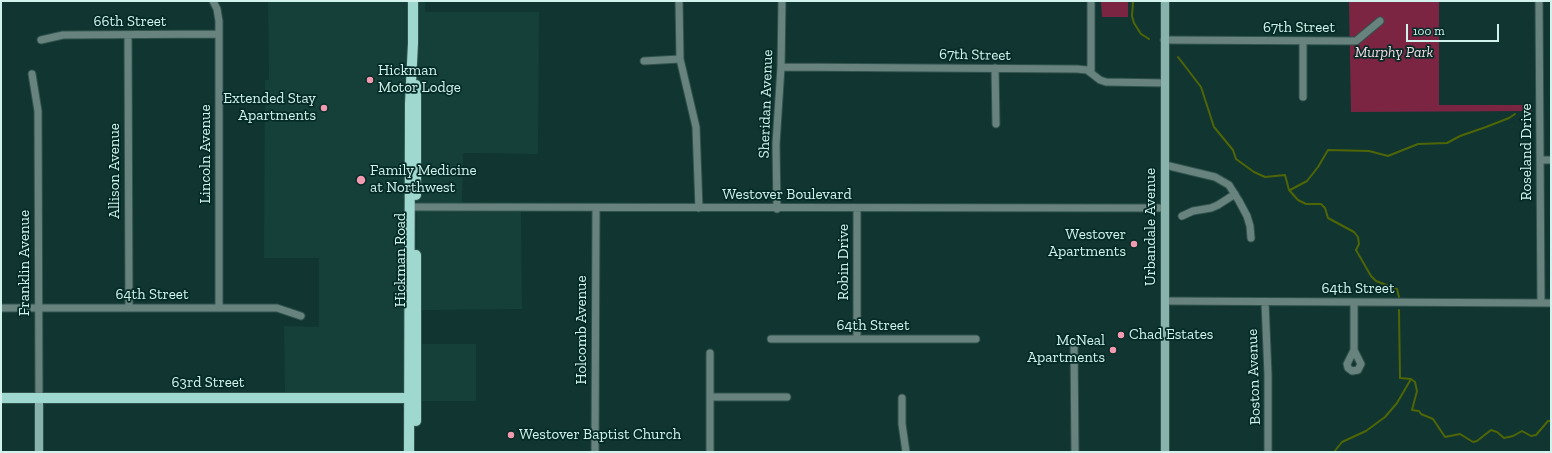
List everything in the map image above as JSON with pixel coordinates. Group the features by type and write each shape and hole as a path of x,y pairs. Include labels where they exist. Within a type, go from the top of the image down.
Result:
{"main road":[{"name":"Hickman Road","path":"409,452 412,398 413,207 410,104 413,44 413,1"},
{"name":"63rd Street","path":"1,398 412,398"},
{"name":"Hickman Road","path":"412,398 416,452"}],"street":[{"name":"Lincoln Avenue","path":"213,1 217,9 219,34 219,308"},
{"path":"679,1 680,59 696,126 699,208"},
{"name":"Sheridan Avenue","path":"777,209 776,144 781,67 782,1"},
{"path":"1091,1 1091,72"},
{"name":"Urbandale Avenue","path":"1165,1 1165,452"},
{"name":"Roseland Drive","path":"1539,1 1541,303"},
{"name":"67th Street","path":"1164,40 1356,41 1380,21"},
{"name":"66th Street","path":"41,40 63,35 219,34"},
{"name":"Allison Avenue","path":"128,35 129,308"},
{"path":"1303,41 1303,97"},
{"path":"644,61 680,59"},
{"name":"67th Street","path":"781,67 1077,69 1091,72 1100,80 1106,82 1165,83"},
{"path":"995,68 996,124"},
{"name":"Franklin Avenue","path":"32,74 38,111 39,452"},
{"path":"1540,160 1551,160"},
{"path":"1165,166 1215,177 1228,185 1235,194 1247,216 1251,238"},
{"path":"1182,216 1193,211 1211,208 1235,194"},
{"name":"Westover Boulevard","path":"413,207 777,209 1165,208"},
{"name":"Holcomb Avenue","path":"595,452 596,208"},
{"name":"Robin Drive","path":"857,208 857,339"},
{"name":"64th Street","path":"1165,301 1551,303"},
{"name":"Boston Avenue","path":"1265,302 1268,375 1268,452"},
{"path":"1354,302 1354,350"},
{"name":"64th Street","path":"1,308 277,308 301,316"},
{"name":"64th Street","path":"771,339 976,339"},
{"path":"1074,344 1075,452"},
{"path":"710,353 710,452"},
{"path":"710,397 787,397"},
{"path":"902,398 902,424 906,452"}],"shaded area":[{"path":"268,1 425,1 425,12 539,12 538,154 463,153 462,208 521,208 522,309 421,310 422,344 476,344 476,401 416,401 417,100 409,398 285,398 284,326 319,327 319,258 264,258 265,80 269,80"}],"green space":[{"path":"1101,1 1128,1 1128,17 1102,17"},
{"name":"Murphy Park","path":"1349,1 1439,1 1439,105 1532,105 1532,111 1351,112"}],"waterway":[{"path":"1133,1 1132,16 1134,23 1141,34 1149,39"},
{"path":"1178,57 1201,87 1214,127 1233,150 1236,159 1254,172 1265,177 1285,175 1289,190 1298,200 1306,204 1321,204 1325,208 1328,218 1354,232 1358,237 1359,244 1356,250 1371,276 1376,281 1397,289 1399,297"},
{"path":"1290,190 1307,181 1318,167 1328,150 1369,151 1388,156 1418,144 1447,143 1460,136 1509,118 1515,114"},
{"path":"1399,310 1400,378 1411,379 1415,382 1417,391 1412,410 1419,411 1421,414 1433,419 1445,437 1460,434 1473,442 1477,441 1491,430 1497,432 1504,438 1513,436 1522,431 1531,436 1536,435 1548,421 1551,421"},
{"path":"1334,452 1342,442 1366,431 1385,417 1397,403 1411,379"}],"place":[{"name":"Hickman Motor Lodge","path":"370,80"},
{"name":"Extended Stay Apartments","path":"324,108"},
{"name":"Family Medicine at Northwest","path":"361,180"},
{"name":"Westover Apartments","path":"1134,244"},
{"name":"Chad Estates","path":"1121,335"},
{"name":"McNeal Apartments","path":"1113,350"},
{"name":"Westover Baptist Church","path":"511,435"}]}
